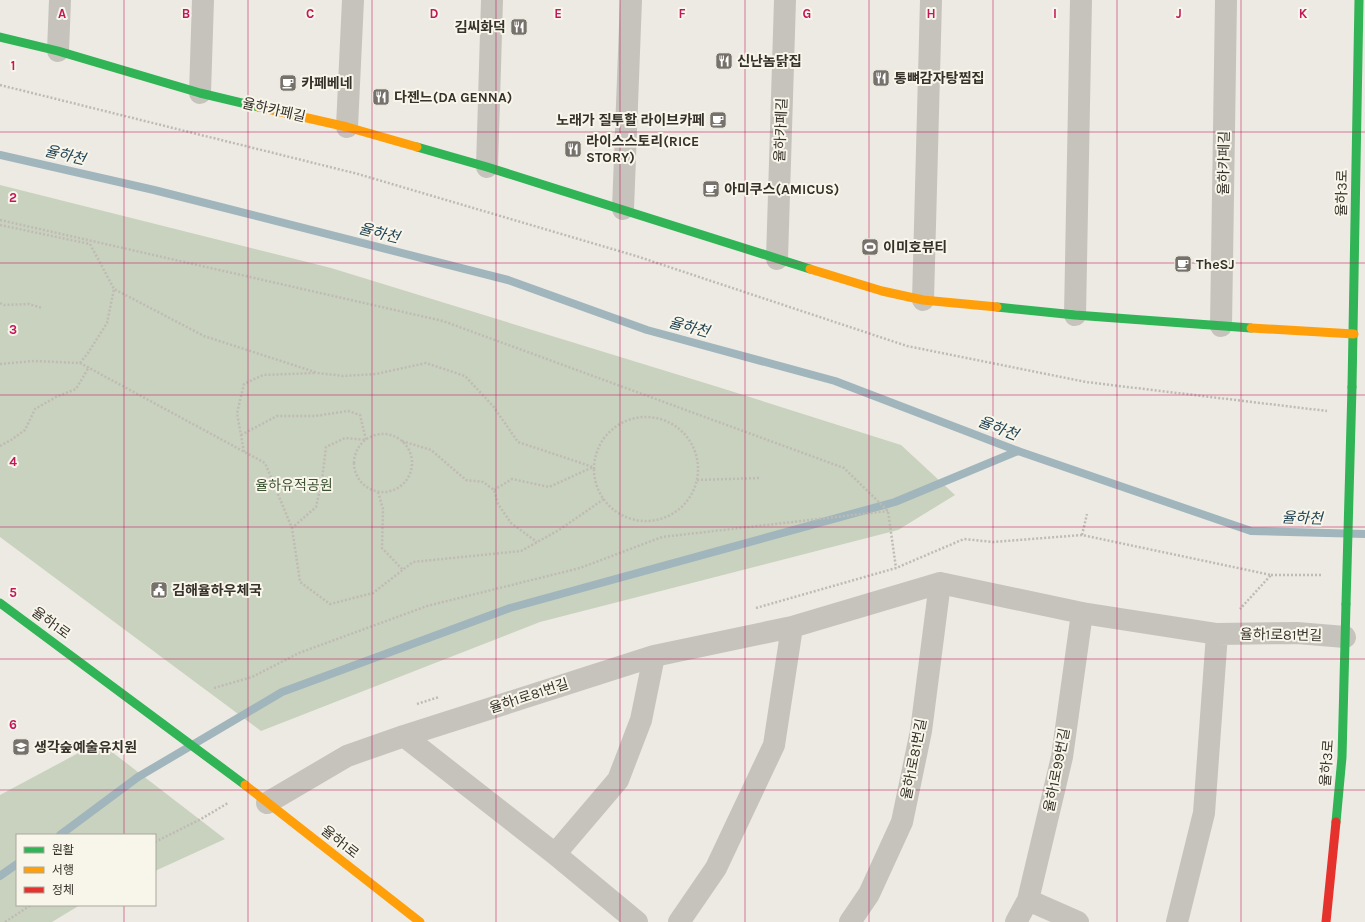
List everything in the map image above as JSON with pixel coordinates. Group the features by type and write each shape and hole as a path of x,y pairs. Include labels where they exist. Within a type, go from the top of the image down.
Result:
{"street":[{"path":"58,51 60,0"},
{"path":"200,93 203,0"},
{"path":"347,126 353,0"},
{"path":"487,166 492,0"},
{"path":"623,209 631,0"},
{"name":"율하카페길","path":"777,259 785,0"},
{"path":"923,300 931,0"},
{"path":"1074,315 1081,0"},
{"name":"율하카페길","path":"1221,326 1226,0"},
{"name":"율하3로","path":"1326,922 1342,757 1354,334 1359,0"},
{"name":"율하카페길","path":"0,37 58,51 200,93 347,126 487,166 882,291 923,300 1074,315 1354,334"},
{"name":"율하1로81번길","path":"850,922 869,894 902,822 921,731 940,583"},
{"name":"율하1로81번길","path":"267,803 346,756 404,736 654,656 792,627 940,583 1082,613 1217,634 1297,633 1345,637"},
{"name":"율하1로","path":"0,603 244,784 420,922"},
{"name":"율하1로99번길","path":"1016,922 1028,900 1062,758 1082,613"},
{"path":"679,922 716,868 774,745 792,627"},
{"path":"1177,922 1204,812 1217,634"},
{"path":"555,854 618,780 641,720 654,656"},
{"path":"404,736 555,854 636,922"},
{"path":"1028,900 1078,922"}],"path":[{"path":"0,84 358,174 636,256 906,346 1086,382 1332,411"},
{"path":"0,220 443,321 844,468 888,511 896,568"},
{"path":"0,225 90,244 114,289 204,336 318,373"},
{"path":"80,363 107,323 114,289"},
{"path":"0,303 4,305 29,304 42,308"},
{"path":"0,364 34,361 80,363 265,464 292,528 300,582 330,604 373,594 413,562 521,551 559,530 604,499"},
{"path":"244,453 237,413 244,384 263,375 318,373 343,376 376,374 426,363 465,376 493,406 518,442 593,467"},
{"path":"0,446 25,430 35,409 56,397 76,389 89,367"},
{"path":"241,435 277,416 315,416 348,411 360,415 366,440"},
{"path":"652,417 669,422 683,433 693,446 698,463 697,480 690,495 679,508 664,517 648,520 631,519 615,511 604,499 596,484 593,467 597,450 606,435 619,424 624,422 635,418 652,417"},
{"path":"383,435 393,436 401,441 408,448 412,466 404,483 397,489 387,492 378,492 362,483 356,474 354,465 355,456 359,448 366,440 374,436 383,435"},
{"path":"292,528 316,507 322,480 326,447 345,438 366,440"},
{"path":"401,441 431,450 466,480 483,482 494,490 498,504 511,523 537,542"},
{"path":"494,490 512,479 549,487 593,467"},
{"path":"697,480 760,478"},
{"path":"378,492 383,509 382,548 403,570"},
{"path":"214,688 252,677 299,652 427,606 580,568 662,537 888,511"},
{"path":"1082,535 1087,514"},
{"path":"1271,575 1326,574"},
{"path":"4,922 29,906"}],"green space":[{"name":"율하유적공원","path":"0,185 331,268 901,445 955,495 898,530 540,622 261,731 0,537"},
{"path":"99,742 225,839 156,871 156,834 16,834 16,906 78,906 52,922 0,922 0,795"}],"waterway":[{"name":"율하천","path":"0,155 154,190 508,280 647,330 835,381 1018,451 1251,531 1365,534"},
{"path":"61,834 138,777 282,692 510,608 895,502 1018,451"},
{"path":"0,876 16,865"}],"traffic: fast":[{"path":"1352,387 1359,0"},
{"path":"0,37 58,51 200,93 259,107"},
{"path":"417,147 487,167 810,269"},
{"path":"997,307 1075,315 1251,328"},
{"path":"1346,604 1352,387"},
{"path":"0,603 245,785"},
{"path":"1336,822 1342,757 1346,604"}],"traffic: slow":[{"path":"259,107 347,127 417,147"},
{"path":"810,269 882,291 923,300 997,307"},
{"path":"1251,328 1354,334"},
{"path":"245,785 420,922"}],"traffic: jam":[{"path":"1326,922 1336,822"}],"place":[{"name":"김씨화덕","path":"519,27"},
{"name":"신난놈닭집","path":"724,61"},
{"name":"통뼈감자탕찜집","path":"881,78"},
{"name":"카페베네","path":"288,83"},
{"name":"다젠느(DA GENNA)","path":"381,97"},
{"name":"노래가 질투할 라이브카페","path":"718,120"},
{"name":"라이스스토리(RICE STORY)","path":"573,149"},
{"name":"아미쿠스(AMICUS)","path":"711,189"},
{"name":"이미호뷰티","path":"870,247"},
{"name":"TheSJ","path":"1183,264"},
{"name":"김해율하우체국","path":"159,590"},
{"name":"생각숲예술유치원","path":"21,747"}]}
